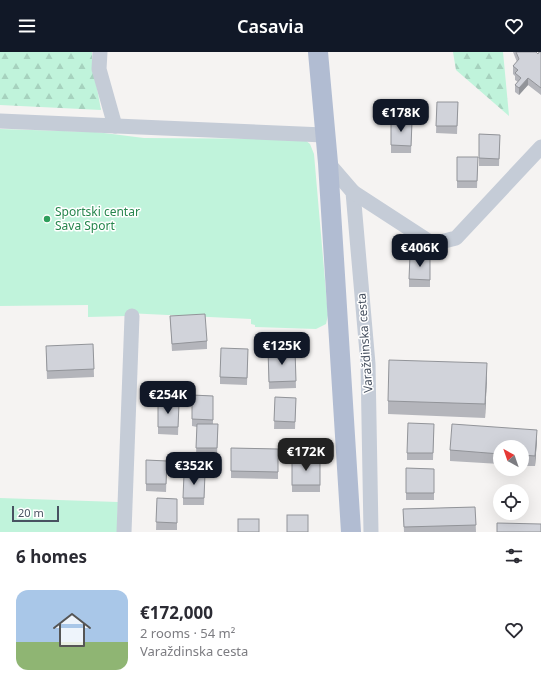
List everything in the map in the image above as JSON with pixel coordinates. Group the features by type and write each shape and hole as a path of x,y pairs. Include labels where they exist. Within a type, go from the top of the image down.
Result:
{"main road":[{"name":"Varaždinska cesta","path":"318,52 324,135 328,163 351,532"}],"street":[{"path":"100,52 99,69 115,126"},
{"path":"0,121 324,135"},
{"path":"328,163 353,192 433,244 456,238 541,147"},
{"name":"Varaždinska cesta","path":"353,192 368,364 371,532"},
{"path":"124,532 132,316"}],"green space":[{"path":"0,52 92,52 92,61 101,110 0,105"},
{"path":"453,52 503,52 509,116 456,70"},
{"path":"0,129 96,132 144,138 304,139 310,144 314,154 328,315 326,324 316,329 255,327 255,325 251,324 251,319 126,313 126,316 88,317 88,305 0,306"},
{"path":"0,498 118,502 117,532 0,532"}],"building":[{"path":"516,52 536,52 538,54 541,52 541,88 528,78 519,88 515,85 521,78 515,73 518,70 513,66 519,59"},
{"path":"437,102 458,102 457,126 436,126"},
{"path":"391,121 412,122 411,146 391,145"},
{"path":"479,134 500,135 499,159 479,158"},
{"path":"457,157 478,157 477,181 457,181"},
{"path":"410,255 430,256 430,280 409,279"},
{"path":"205,314 207,341 172,344 170,316"},
{"path":"93,344 94,369 47,371 46,346"},
{"path":"221,348 248,349 247,378 220,377"},
{"path":"268,350 295,350 296,381 269,382"},
{"path":"389,360 487,363 485,404 388,401"},
{"path":"192,395 213,396 213,420 192,419"},
{"path":"275,397 296,398 295,422 274,421"},
{"path":"158,403 179,404 178,427 158,427"},
{"path":"408,423 434,424 433,453 407,453"},
{"path":"197,424 218,424 217,448 196,448"},
{"path":"452,424 537,430 535,456 529,456 529,440 493,440 493,453 450,450"},
{"path":"231,448 278,449 278,472 231,471"},
{"path":"292,458 320,458 320,485 292,485"},
{"path":"146,460 167,461 166,484 146,484"},
{"path":"406,468 434,469 434,493 406,493"},
{"path":"184,474 205,474 204,498 183,498"},
{"path":"157,498 177,499 177,523 156,522"},
{"path":"475,507 476,525 404,527 403,509"},
{"path":"287,515 308,515 308,532 287,532"},
{"path":"238,519 259,519 259,532 238,532"},
{"path":"497,523 541,524 541,532 497,532"}],"place":[{"name":"Sportski centar Sava Sport","path":"47,219"}]}
